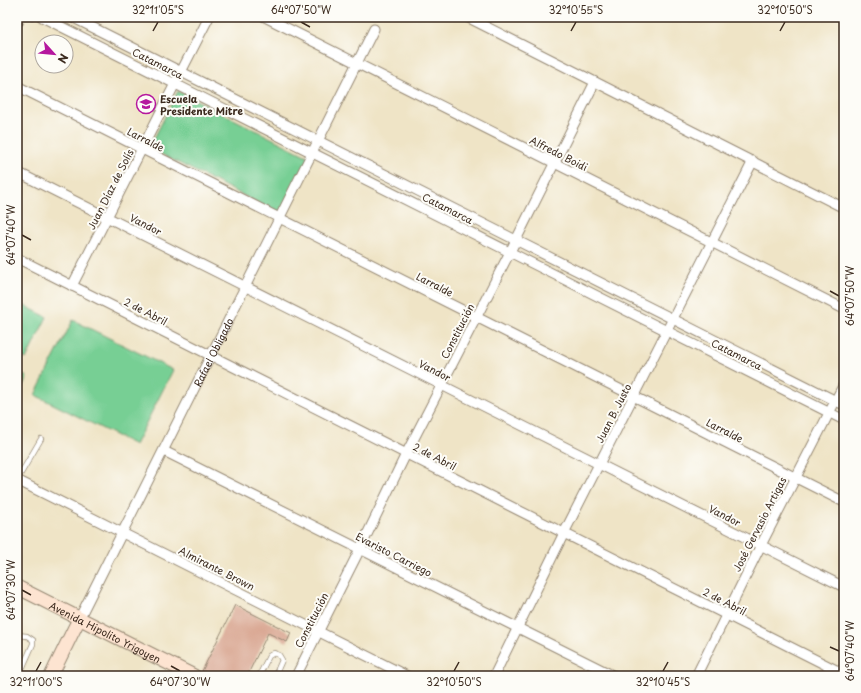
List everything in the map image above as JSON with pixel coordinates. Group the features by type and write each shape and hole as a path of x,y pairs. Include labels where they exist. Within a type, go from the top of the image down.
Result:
{"main road":[{"name":"Avenida Hipolito Yrigoyen","path":"17,587 181,676"},
{"name":"Avenida Hipolito Yrigoyen","path":"17,593 194,676"},
{"name":"Rafael Obligado","path":"51,676 78,621"}],"street":[{"name":"Catamarca","path":"42,17 844,420"},
{"name":"Catamarca","path":"72,17 840,403"},
{"name":"Juan Díaz de Solís","path":"72,286 108,218 209,17"},
{"name":"Alfredo Boidi","path":"265,17 844,309"},
{"path":"467,17 844,208"},
{"name":"Rafael Obligado","path":"78,621 374,29"},
{"name":"Constitución","path":"296,676 406,454 510,252 594,82"},
{"name":"Larralde","path":"17,86 844,502"},
{"name":"Juan B. Justo","path":"494,676 564,533 752,161"},
{"name":"Vandor","path":"17,172 844,587"},
{"name":"2 de Abril","path":"17,258 844,674"},
{"name":"José Gervasio Artigas","path":"696,676 829,412 840,403 844,384"},
{"name":"Evaristo Carriego","path":"164,451 614,676"},
{"name":"Almirante Brown","path":"17,480 407,676"}],"lane":[{"path":"17,480 41,439"},
{"path":"17,635 27,636 33,640 33,644 21,671 22,676"},
{"path":"259,676 269,656 274,653 280,655 282,660 275,676"},
{"path":"17,663 23,666"}],"path":[{"path":"17,36 24,21 28,18 34,20 35,17"}],"green space":[{"path":"178,91 309,157 280,214 149,148"},
{"path":"17,302 47,317 26,359 17,354"},
{"path":"73,320 173,370 135,445 35,395"},
{"path":"17,372 27,377 17,397"}],"building":[{"path":"235,605 291,633 287,642 268,633 247,676 212,676 202,671"}],"place":[{"name":"Escuela Presidente Mitre","path":"146,104"}]}
